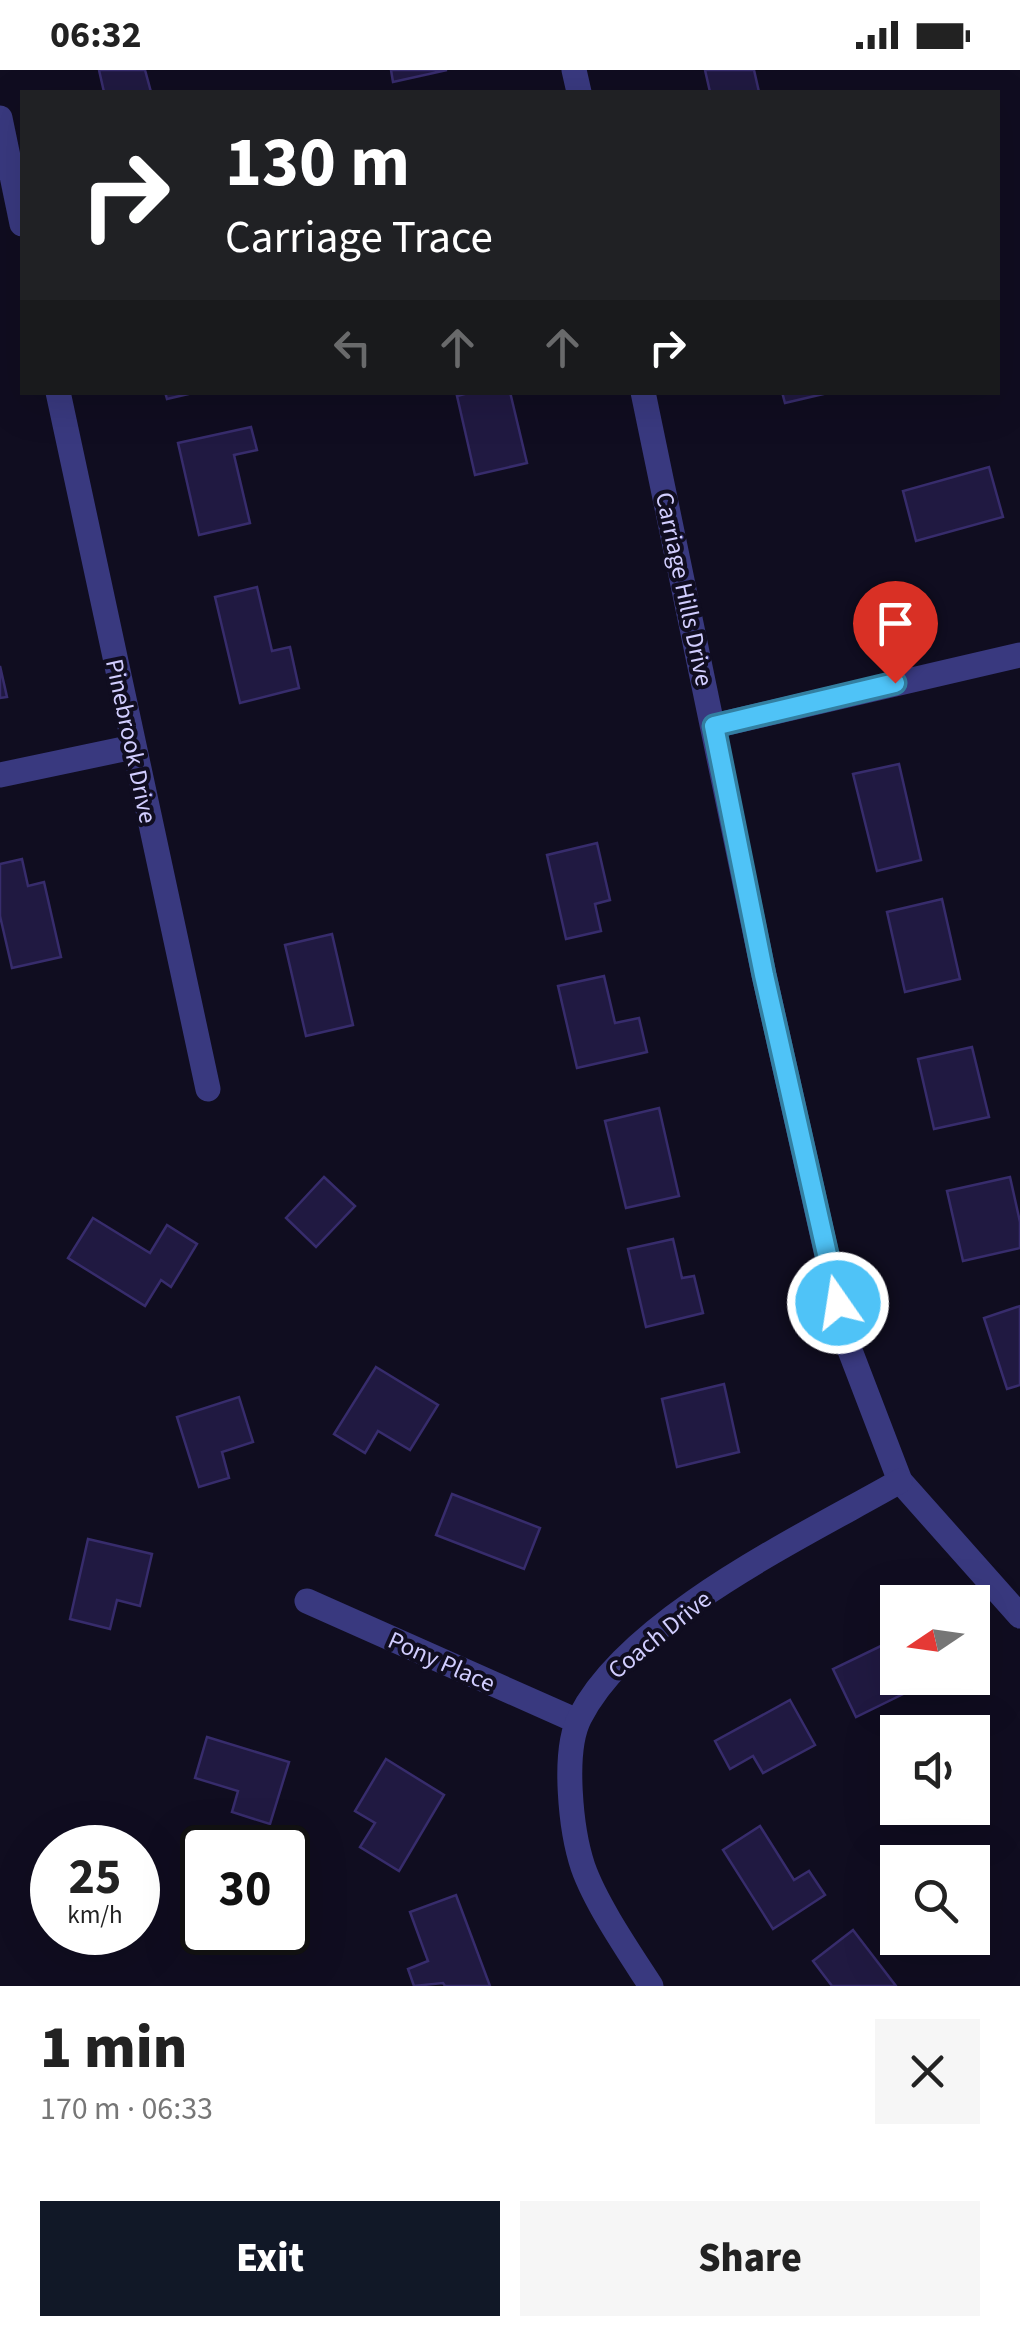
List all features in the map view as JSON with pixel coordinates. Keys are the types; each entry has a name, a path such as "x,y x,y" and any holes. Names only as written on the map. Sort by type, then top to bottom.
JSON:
{"street":[{"path":"0,118 20,214"},
{"name":"Pinebrook Drive","path":"59,395 208,1089"},
{"name":"Carriage Hills Drive","path":"644,395 764,975 846,1340 900,1480 1020,1616"},
{"path":"714,726 1020,655"},
{"path":"0,776 133,747"},
{"name":"Coach Drive","path":"650,1986 583,1868 568,1794 577,1721 604,1676 689,1604 900,1480"},
{"name":"Pony Place","path":"307,1602 577,1721"}],"building":[{"path":"99,70 145,70 150,90 104,90"},
{"path":"391,70 447,70 393,82"},
{"path":"705,70 754,70 759,90 710,90"},
{"path":"511,395 527,463 475,475 457,396"},
{"path":"783,395 819,395 785,403"},
{"path":"251,427 257,450 234,455 250,523 199,535 178,443"},
{"path":"989,467 1003,517 916,541 903,491"},
{"path":"257,587 272,651 290,647 299,688 240,703 215,597"},
{"path":"0,666 7,697 0,698"},
{"path":"899,764 921,860 877,871 853,774"},
{"path":"597,843 610,900 595,904 601,931 566,939 547,855"},
{"path":"22,859 28,886 44,882 61,957 12,968 0,916 0,864"},
{"path":"942,899 960,979 905,992 887,912"},
{"path":"332,934 353,1025 306,1036 285,945"},
{"path":"604,976 615,1023 639,1018 647,1052 577,1068 558,986"},
{"path":"972,1047 989,1117 934,1129 918,1059"},
{"path":"659,1108 679,1196 626,1208 605,1121"},
{"path":"324,1177 355,1206 316,1247 286,1218"},
{"path":"1010,1177 1020,1222 1020,1248 963,1261 947,1191"},
{"path":"93,1218 150,1253 167,1225 197,1244 171,1287 161,1280 145,1306 68,1258"},
{"path":"673,1239 682,1278 694,1276 703,1313 646,1327 628,1249"},
{"path":"1020,1306 1020,1385 1007,1389 984,1318"},
{"path":"376,1367 438,1405 410,1450 378,1431 365,1453 334,1434"},
{"path":"724,1384 739,1452 677,1467 662,1399"},
{"path":"239,1397 253,1442 222,1452 229,1478 199,1487 177,1417"},
{"path":"452,1494 540,1528 524,1569 436,1535"},
{"path":"88,1539 152,1554 140,1606 117,1600 110,1629 70,1619"},
{"path":"880,1646 880,1695 901,1695 856,1717 833,1669"},
{"path":"790,1700 815,1745 763,1773 753,1756 730,1769 715,1741"},
{"path":"207,1737 289,1762 270,1824 232,1812 238,1791 195,1778"},
{"path":"386,1759 444,1795 399,1871 360,1847 375,1823 355,1811"},
{"path":"760,1826 794,1880 809,1871 825,1895 773,1929 723,1850"},
{"path":"456,1895 490,1986 414,1986 408,1969 428,1961 410,1912"},
{"path":"853,1930 896,1986 832,1986 813,1961"}],"route":[{"path":"838,1303 764,975 714,726 895,683"}]}
